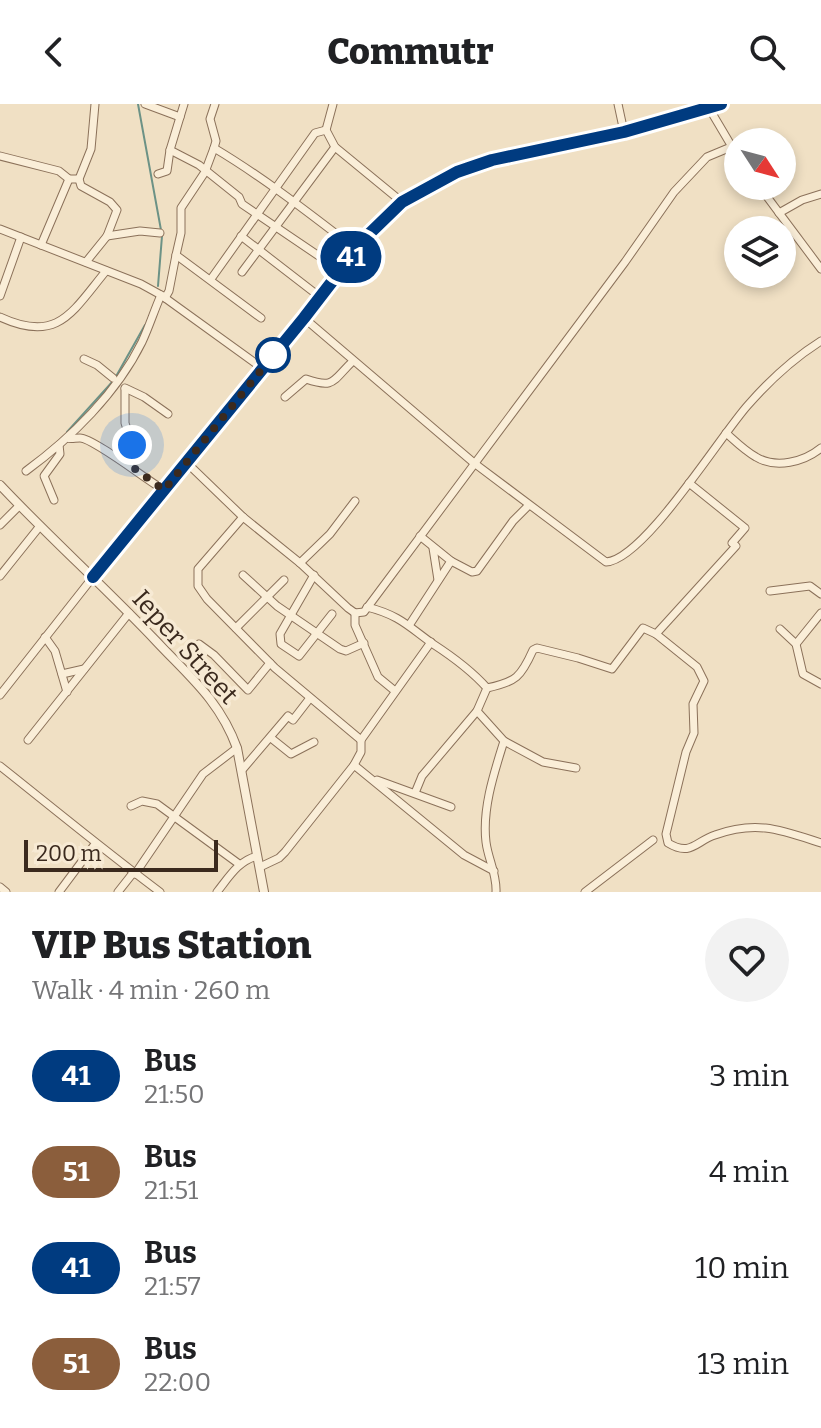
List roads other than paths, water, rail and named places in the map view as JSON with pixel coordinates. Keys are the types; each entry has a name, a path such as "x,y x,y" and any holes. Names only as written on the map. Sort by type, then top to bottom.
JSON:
{"street":[{"path":"86,262 107,236 117,210 110,202 81,186 79,179 91,149 95,104"},
{"path":"145,104 180,117"},
{"path":"158,174 167,171 184,104"},
{"path":"26,471 67,438 115,380 141,343 163,297 169,291 181,233 181,208 205,172 216,141 210,119 215,104"},
{"path":"333,104 326,130 335,147 402,202"},
{"path":"618,104 624,132"},
{"path":"0,695 357,250 402,202 457,172 492,160 624,132 693,108 721,104"},
{"path":"709,108 724,135"},
{"path":"211,279 315,133 326,130"},
{"path":"242,272 335,147"},
{"path":"214,148 235,158 240,166 274,187 357,250"},
{"path":"170,150 181,154 257,213 341,271"},
{"path":"355,613 364,612 674,192 707,157 724,150"},
{"path":"0,156 59,171 69,179 79,179"},
{"path":"41,245 69,179"},
{"path":"779,213 821,194"},
{"path":"769,200 821,269"},
{"path":"0,229 133,280 163,297 262,368"},
{"path":"107,236 140,231 160,233"},
{"path":"241,236 320,297"},
{"path":"0,296 21,237"},
{"path":"176,255 261,318"},
{"path":"0,317 40,329 53,326 72,311 106,271"},
{"path":"304,318 474,463 606,562 612,561 663,517 726,433 772,380 821,341"},
{"path":"84,359 97,365 125,389 144,397 168,414"},
{"path":"285,397 306,379 320,385 329,383 353,361"},
{"path":"125,389 125,423 132,445 127,463"},
{"path":"726,433 758,459 767,461 808,459 821,448"},
{"path":"67,438 80,438 127,463 164,490"},
{"path":"54,500 44,476 60,454 59,446"},
{"path":"186,462 243,517 355,613 355,625 378,677 395,691"},
{"path":"656,634 736,546 732,543 745,528 689,483"},
{"name":"Ieper Street","path":"0,485 214,702 237,748 264,892"},
{"path":"300,563 330,534 355,501"},
{"path":"0,525 19,506"},
{"path":"420,536 451,561 472,572 477,571 513,521 528,506"},
{"path":"243,517 198,569 198,586 270,663 361,740"},
{"path":"0,576 40,526"},
{"path":"433,548 438,580"},
{"path":"410,624 451,561"},
{"path":"243,575 291,616 346,651 364,643"},
{"path":"314,575 279,637 285,649 299,656 332,614"},
{"path":"236,628 284,580"},
{"path":"770,591 810,586 821,594"},
{"path":"367,607 410,624 455,658 487,688"},
{"path":"28,740 129,613"},
{"path":"796,644 821,613"},
{"path":"487,688 504,685 519,677 535,648 612,669 643,628 656,634 697,667 704,681 693,704 694,733 686,752 666,834 668,843 682,849 697,846 713,835 760,826 821,843"},
{"path":"780,629 796,644 803,674 821,684"},
{"path":"45,637 55,651 67,692"},
{"path":"260,867 285,852 354,765 361,752 361,740 431,642"},
{"path":"199,644 248,690 270,663"},
{"path":"62,674 84,669"},
{"path":"0,678 8,684"},
{"path":"415,793 422,776 477,711 487,688"},
{"path":"242,770 288,716 293,720 310,698"},
{"path":"477,711 504,741 543,762 576,768"},
{"path":"271,738 291,754 314,742"},
{"path":"496,892 485,833 491,783 504,741"},
{"path":"118,892 203,774 237,748"},
{"path":"354,765 464,855 494,871"},
{"path":"0,766 61,812 95,844 160,892"},
{"path":"371,778 451,807"},
{"path":"131,806 142,801 157,804 239,864"},
{"path":"585,892 653,840"},
{"path":"59,892 95,844"},
{"path":"217,892 239,864 257,856"},
{"path":"0,887 6,892"}],"waterway":[{"path":"138,104 161,230"},
{"path":"158,286 162,236"},
{"path":"67,432 114,380 145,325"}]}
